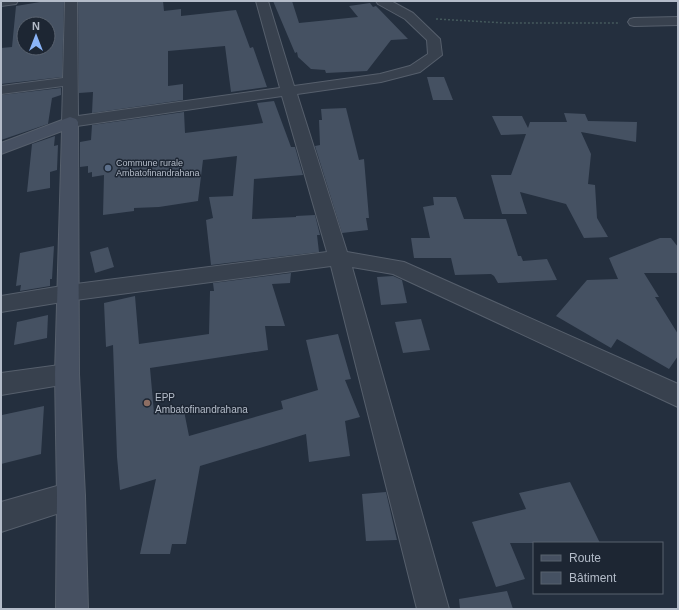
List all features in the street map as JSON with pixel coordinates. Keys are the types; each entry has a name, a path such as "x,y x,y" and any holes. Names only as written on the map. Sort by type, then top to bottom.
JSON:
{"street":[{"path":"1,2 12,1"},
{"path":"71,1 67,374 71,496 72,609"},
{"path":"262,1 339,258 432,609"},
{"path":"1,149 70,122 381,78 415,69 434,55 433,39 409,16 382,1"},
{"path":"634,22 678,21"},
{"path":"1,90 70,80"},
{"path":"1,304 68,293 339,258 397,267 678,396"},
{"path":"1,384 67,374"},
{"path":"1,517 71,496"}],"path":[{"path":"409,16 483,23 526,24 634,22"}],"building":[{"path":"46,1 64,1 62,77 1,84 1,48 12,47 16,6"},
{"path":"78,1 163,1 164,11 181,9 181,16 236,10 250,48 253,47 267,87 231,92 225,46 168,51 168,86 183,84 183,100 92,113 93,92 79,93"},
{"path":"273,1 292,1 299,23 358,17 349,6 370,3 373,7 376,6 408,39 391,40 367,71 326,73 325,70 311,69 298,57 297,52 295,53"},
{"path":"427,77 444,77 453,100 433,100"},
{"path":"61,88 61,95 52,98 48,124 1,140 1,95"},
{"path":"274,101 291,147 295,147 303,175 254,179 252,219 315,215 320,235 317,235 319,252 211,265 206,220 213,218 209,197 233,196 237,156 203,160 198,201 159,207 134,208 134,211 103,215 104,175 92,177 92,172 88,173 88,166 80,167 80,142 91,140 92,125 184,112 185,133 263,123 257,103"},
{"path":"346,108 359,160 364,159 369,218 366,218 368,230 342,233 315,146 320,145 319,120 322,120 321,109"},
{"path":"564,113 585,114 588,121 637,122 636,142 581,132 591,154 588,184 595,185 597,218 608,237 584,238 566,204 520,192 527,214 502,214 491,175 511,175 526,134 501,135 492,116 522,116 528,128 530,122 567,122"},
{"path":"55,136 54,146 58,145 57,170 50,172 50,188 27,192 32,144"},
{"path":"433,197 456,197 464,219 506,219 518,256 521,256 523,261 547,259 557,280 498,283 491,274 455,275 451,258 414,258 411,238 430,238 423,207 434,205"},
{"path":"660,238 671,238 678,247 678,273 644,273 659,297 655,297 678,334 678,356 669,369 617,339 611,348 556,316 587,280 618,279 609,258"},
{"path":"54,246 52,279 50,279 50,286 20,291 21,285 16,286 20,253"},
{"path":"108,247 114,267 95,273 90,252"},
{"path":"291,273 290,283 272,284 285,326 265,326 268,350 150,368 154,413 183,406 189,436 283,409 281,401 318,390 306,340 338,334 351,379 345,380 360,417 345,421 350,456 309,462 306,434 200,466 186,544 172,544 170,554 140,554 156,479 120,490 117,457 113,345 106,347 104,303 135,296 139,344 209,334 210,291 214,291 213,283"},
{"path":"393,276 402,280 407,303 381,305 377,277"},
{"path":"48,315 47,338 14,345 17,322"},
{"path":"421,319 430,350 403,353 395,322"},
{"path":"44,406 41,454 1,464 2,415"},
{"path":"570,482 600,542 510,543 525,579 496,587 472,522 526,509 519,493"},
{"path":"386,492 397,540 366,541 362,494"},
{"path":"507,591 513,609 460,609 459,599"}],"place":[{"name":"Commune rurale Ambatofinandrahana","path":"108,168"},
{"name":"EPP Ambatofinandrahana","path":"147,403"}]}
